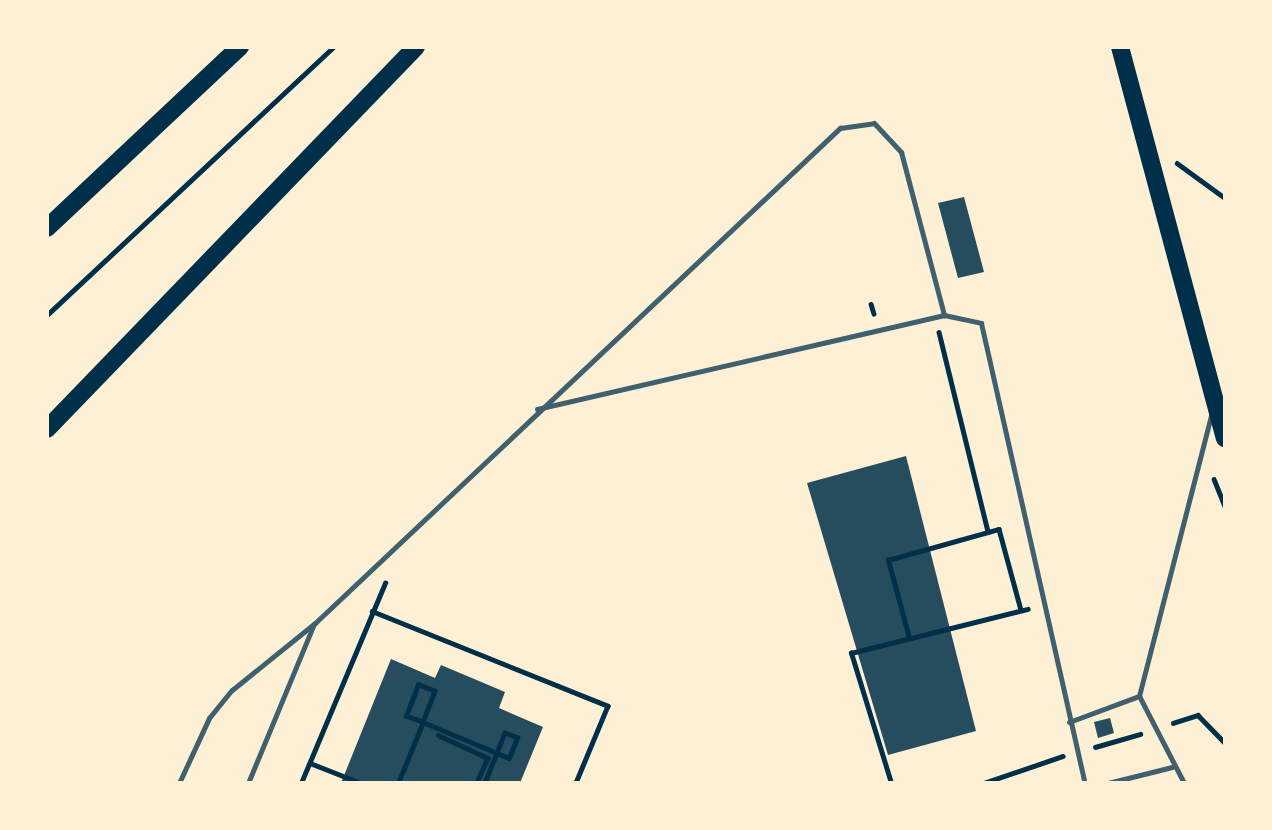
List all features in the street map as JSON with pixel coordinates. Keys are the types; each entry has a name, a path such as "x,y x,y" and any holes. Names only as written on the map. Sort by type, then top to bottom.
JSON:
{"main road":[{"path":"47,228 240,47"},
{"path":"47,429 416,47"},
{"path":"1120,47 1225,438"}],"lane":[{"path":"180,783 222,701 315,623 535,410 840,128 853,123 881,127 901,152 944,315"},
{"path":"535,410 944,315 984,327 1069,722 1085,783"},
{"path":"1184,783 1149,730 1139,696 1215,401"},
{"path":"248,783 315,623"},
{"path":"1069,722 1139,696"},
{"path":"1108,783 1172,767"}],"path":[{"path":"47,315 333,47"},
{"path":"1146,140 1225,198"},
{"path":"871,304 878,331"},
{"path":"926,331 938,329 988,532"},
{"path":"909,638 888,560 999,529 1021,610"},
{"path":"301,783 387,578"},
{"path":"891,783 851,653 1045,604"},
{"path":"372,611 608,706 576,783"},
{"path":"398,783 423,722 435,691 418,684 406,716 423,722 496,750 509,758 517,738 505,733 496,750 485,783"},
{"path":"1149,730 1198,715 1225,743"},
{"path":"438,735 488,758 477,783"},
{"path":"984,783 1077,752"},
{"path":"310,762 361,783"}],"building":[{"path":"964,197 984,272 958,278 938,203"},
{"path":"906,456 976,731 888,755 807,483"},
{"path":"391,659 435,678 441,665 505,692 499,708 543,727 520,783 341,783"},
{"path":"1110,718 1114,733 1098,738 1094,722"}]}
